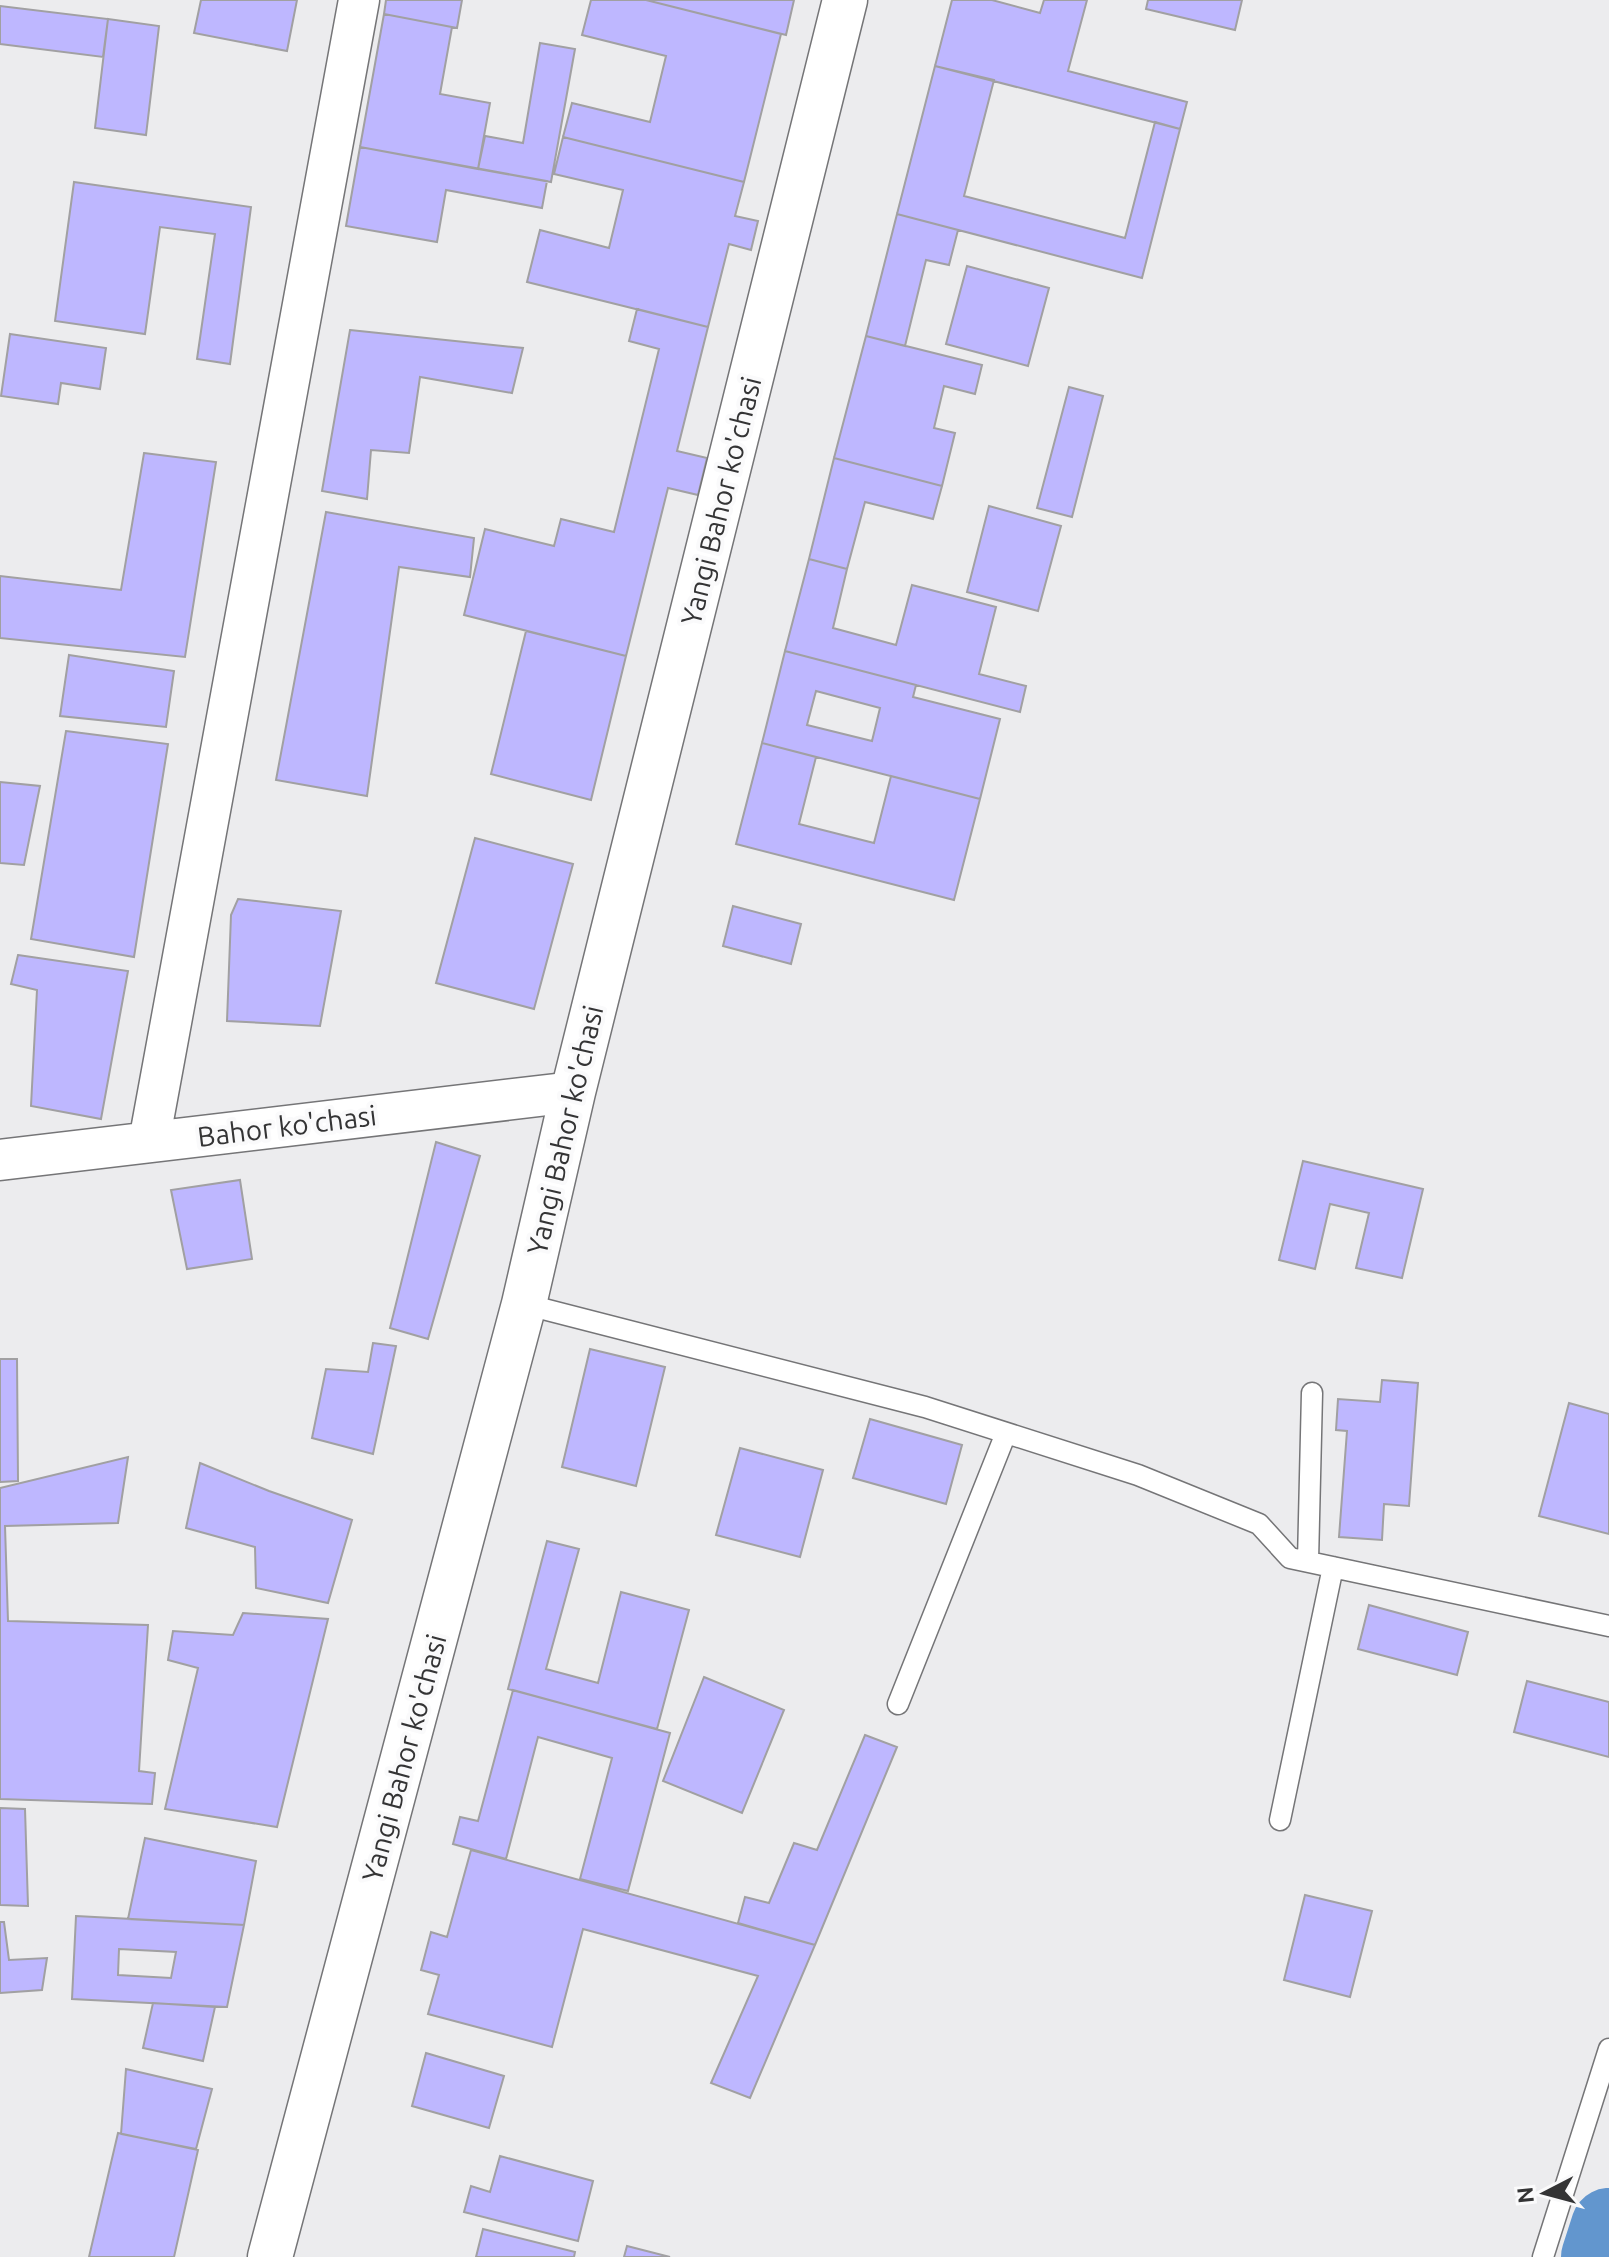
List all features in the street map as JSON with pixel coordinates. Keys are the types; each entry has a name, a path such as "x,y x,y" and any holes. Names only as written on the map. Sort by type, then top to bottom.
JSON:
{"street":[{"path":"149,1142 359,0"},
{"name":"Yangi Bahor ko'chasi","path":"270,2257 524,1304 573,1092 845,0"},
{"name":"Bahor ko'chasi","path":"0,1160 573,1092"}],"lane":[{"path":"524,1304 925,1407 1138,1475 1259,1524 1290,1558 1609,1626"},
{"path":"1308,1561 1312,1393"},
{"path":"898,1704 1006,1433"},
{"path":"1280,1820 1333,1567"},
{"path":"1543,2257 1609,2049"}],"building":[{"path":"201,0 297,0 287,51 194,33"},
{"path":"386,0 462,0 457,28 384,14"},
{"path":"591,0 646,0 781,34 744,182 563,137 572,103 650,122 666,56 582,35"},
{"path":"646,0 794,0 786,35"},
{"path":"952,0 992,0 1040,13 1044,0 1087,0 1068,71 1187,102 1180,129 935,66"},
{"path":"1148,0 1242,0 1235,30 1146,9"},
{"path":"0,6 108,19 103,57 0,44"},
{"path":"384,14 452,27 440,94 490,103 478,169 360,147"},
{"path":"108,19 159,26 146,135 95,128"},
{"path":"540,43 575,49 551,182 478,169 485,136 523,143"},
{"path":"935,66 994,80 964,196 1125,238 1155,122 1180,129 1142,278 897,214"},
{"path":"563,137 744,182 735,216 758,221 751,250 729,244 708,327 527,282 540,230 609,248 623,190 554,174"},
{"path":"360,147 547,181 542,208 446,190 437,242 346,226"},
{"path":"74,182 251,207 230,364 197,359 215,234 160,227 145,334 55,321"},
{"path":"897,214 958,230 949,265 926,260 905,346 866,336"},
{"path":"967,266 1049,288 1028,366 946,344"},
{"path":"637,309 708,327 677,451 707,458 698,495 668,488 626,656 464,615 485,529 554,546 561,519 614,532 659,349 629,341"},
{"path":"350,330 523,348 512,393 420,377 409,453 371,450 367,499 322,491"},
{"path":"10,334 106,348 100,389 61,383 58,404 1,396"},
{"path":"866,336 982,365 975,394 944,386 934,428 955,433 942,486 834,458"},
{"path":"1069,387 1103,396 1072,517 1037,508"},
{"path":"144,453 216,462 185,657 0,638 0,576 121,590"},
{"path":"834,458 942,486 933,519 865,502 847,569 809,559"},
{"path":"989,506 1061,526 1038,611 967,592"},
{"path":"326,512 474,538 470,577 399,567 367,796 276,780"},
{"path":"809,559 847,569 833,628 896,645 912,585 996,607 979,674 1026,686 1020,712 785,651"},
{"path":"526,631 626,656 591,800 491,774"},
{"path":"785,651 916,685 913,697 1000,719 980,799 762,743","holes":["816,691 880,708 872,741 807,725"]},
{"path":"69,655 174,671 166,727 60,716"},
{"path":"66,731 168,744 134,957 31,939"},
{"path":"762,743 816,757 799,824 874,843 891,776 980,799 954,900 736,844"},
{"path":"0,782 40,786 24,865 0,863"},
{"path":"475,838 573,864 534,1009 436,983"},
{"path":"238,899 341,911 320,1026 227,1021 231,915"},
{"path":"733,906 801,924 791,964 723,946"},
{"path":"18,955 128,971 101,1119 31,1106 37,990 11,984"},
{"path":"436,1142 480,1156 428,1339 390,1328"},
{"path":"1303,1161 1423,1189 1402,1278 1356,1268 1369,1213 1330,1204 1315,1269 1279,1260"},
{"path":"240,1180 252,1259 187,1269 171,1190"},
{"path":"373,1343 396,1346 373,1454 312,1438 326,1369 368,1372"},
{"path":"590,1349 665,1367 636,1486 562,1467"},
{"path":"0,1359 17,1359 18,1481 0,1482"},
{"path":"1382,1380 1418,1383 1409,1506 1384,1504 1382,1540 1339,1537 1347,1431 1336,1430 1338,1399 1380,1402"},
{"path":"1569,1403 1609,1414 1609,1534 1539,1516"},
{"path":"870,1419 962,1445 946,1504 853,1478"},
{"path":"740,1448 823,1470 800,1557 716,1535"},
{"path":"128,1457 118,1523 5,1526 8,1621 148,1625 139,1771 155,1773 152,1804 0,1799 0,1488"},
{"path":"200,1463 352,1520 328,1603 256,1588 255,1547 186,1528"},
{"path":"547,1541 579,1549 546,1669 598,1683 621,1592 689,1610 657,1729 508,1689"},
{"path":"1369,1605 1468,1632 1457,1675 1358,1649"},
{"path":"243,1613 328,1619 277,1827 165,1809 198,1668 168,1660 173,1631 233,1635"},
{"path":"704,1677 784,1710 742,1813 663,1781"},
{"path":"1527,1681 1609,1702 1609,1757 1514,1732"},
{"path":"513,1690 670,1733 628,1891 580,1879 612,1758 538,1737 506,1859 453,1844 460,1817 478,1821"},
{"path":"865,1735 897,1747 815,1945 738,1923 745,1897 769,1903 794,1843 817,1850"},
{"path":"0,1808 25,1809 28,1906 0,1905"},
{"path":"145,1838 256,1861 244,1925 128,1919"},
{"path":"471,1850 815,1945 750,2098 711,2083 758,1976 583,1929 552,2047 428,2014 439,1975 421,1970 431,1932 447,1937"},
{"path":"1305,1895 1372,1911 1350,1997 1284,1980"},
{"path":"76,1916 244,1925 227,2007 72,1999","holes":["119,1949 176,1952 171,1978 118,1975"]},
{"path":"0,1922 4,1922 9,1960 47,1958 42,1990 0,1993"},
{"path":"153,2003 215,2007 203,2061 143,2048"},
{"path":"426,2053 504,2076 489,2128 412,2106"},
{"path":"126,2069 212,2089 196,2149 121,2134"},
{"path":"118,2133 198,2150 174,2257 89,2257"},
{"path":"500,2156 593,2181 578,2241 464,2212 471,2186 490,2192"},
{"path":"483,2229 575,2252 574,2257 476,2257"},
{"path":"627,2246 670,2257 624,2257"}],"waterway":[{"path":"1599,2257 1609,2226"}]}
